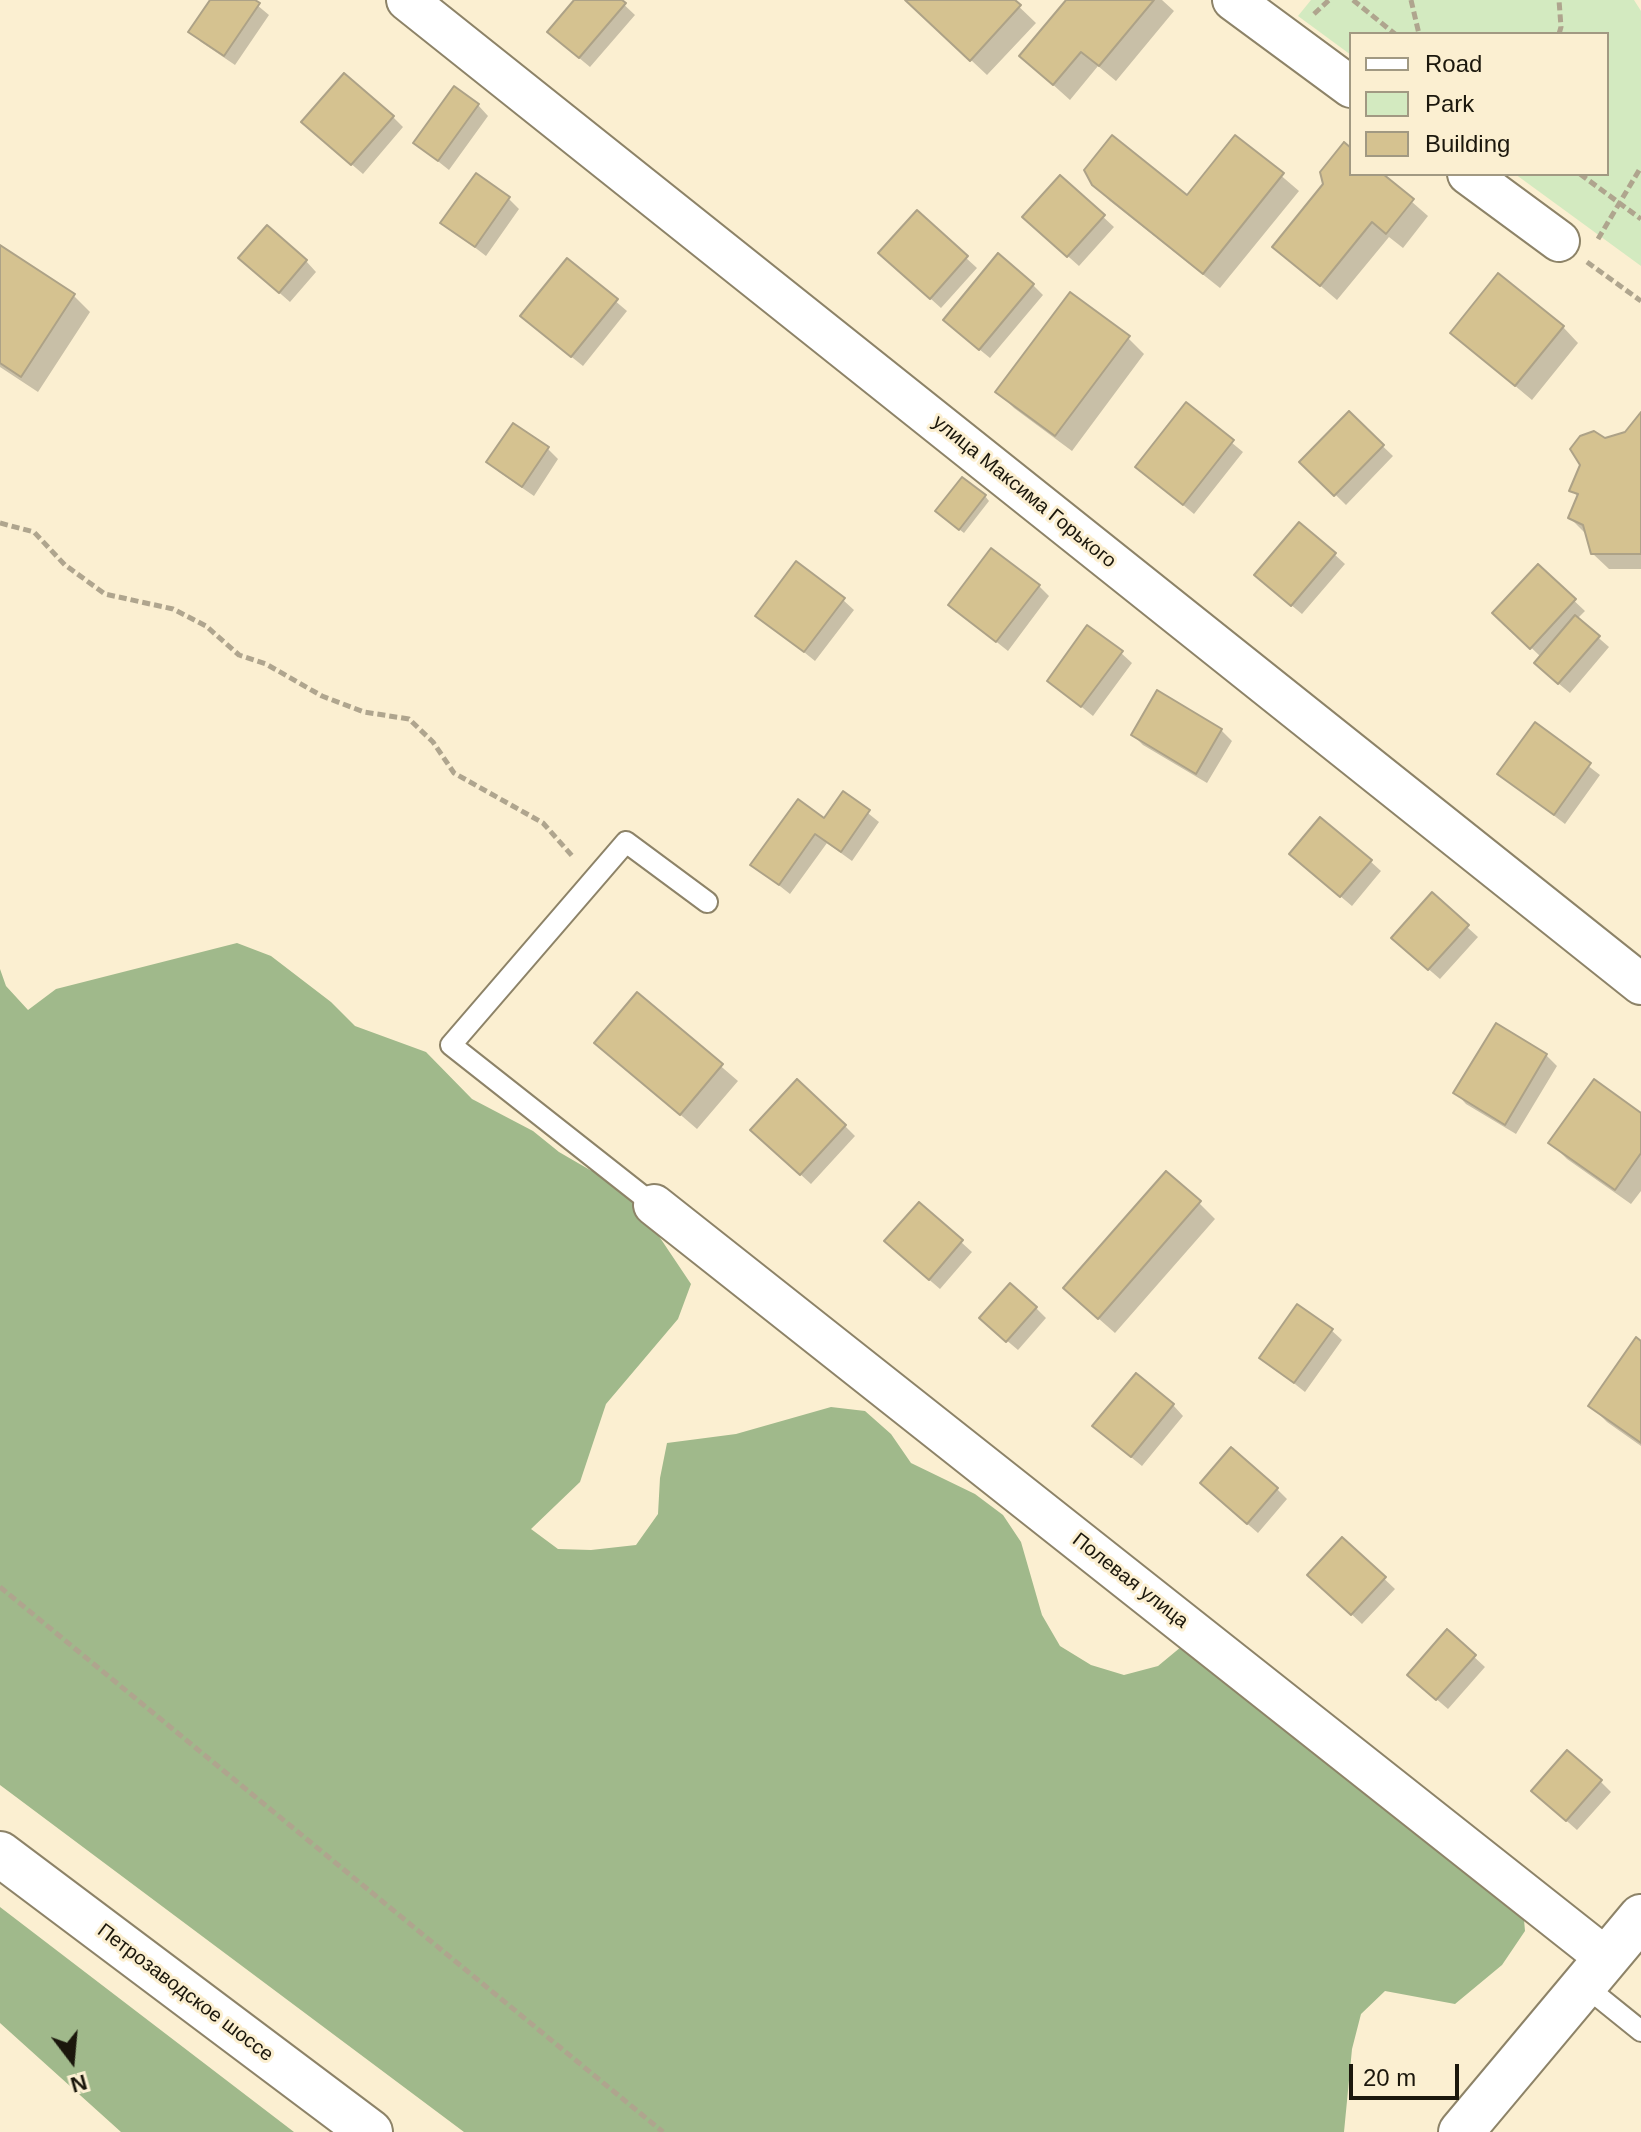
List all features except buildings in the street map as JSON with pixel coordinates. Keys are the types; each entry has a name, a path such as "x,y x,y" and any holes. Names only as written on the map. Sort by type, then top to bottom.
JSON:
{"main road":[{"name":"Петрозаводское шоссе","path":"0,1854 370,2132"},
{"path":"1461,2132 1641,1917"}],"street":[{"name":"улица Максима Горького","path":"407,0 1641,984"},
{"path":"1259,7 1349,85"},
{"path":"1471,176 1572,251"},
{"name":"Полевая улица","path":"654,1205 1595,1972"}],"lane":[{"path":"654,1205 451,1045 626,842 707,902"},
{"path":"1595,1972 1641,2031"}],"path":[{"path":"1353,0 1393,32"},
{"path":"1411,0 1419,32"},
{"path":"1559,0 1560,32"},
{"path":"1641,167 1620,203 1572,251 1641,301"},
{"path":"1583,176 1641,219"},
{"path":"0,523 34,532 65,565 105,594 173,609 206,626 239,655 266,664 322,696 364,712 409,719 433,742 454,773 543,823 594,880"},
{"path":"0,1587 663,2132"}],"green space":[{"path":"1311,0 1634,0 1641,11 1641,266 1518,176 1609,176 1609,32 1349,32 1349,54 1298,16"},
{"path":"237,943 271,956 331,1002 355,1026 426,1052 472,1099 533,1131 559,1152 590,1170 622,1181 691,1284 678,1319 606,1404 580,1482 531,1529 558,1549 591,1550 636,1545 658,1514 660,1478 667,1443 736,1434 831,1407 865,1411 891,1434 911,1463 975,1494 1003,1515 1021,1542 1042,1615 1060,1646 1091,1665 1124,1675 1158,1666 1187,1642 1522,1897 1525,1931 1502,1965 1455,2004 1385,1991 1361,2014 1352,2049 1344,2132 464,2132 0,1785 0,969 6,986 28,1010 56,989"},
{"path":"0,1907 294,2132 121,2132 0,2023"}]}
